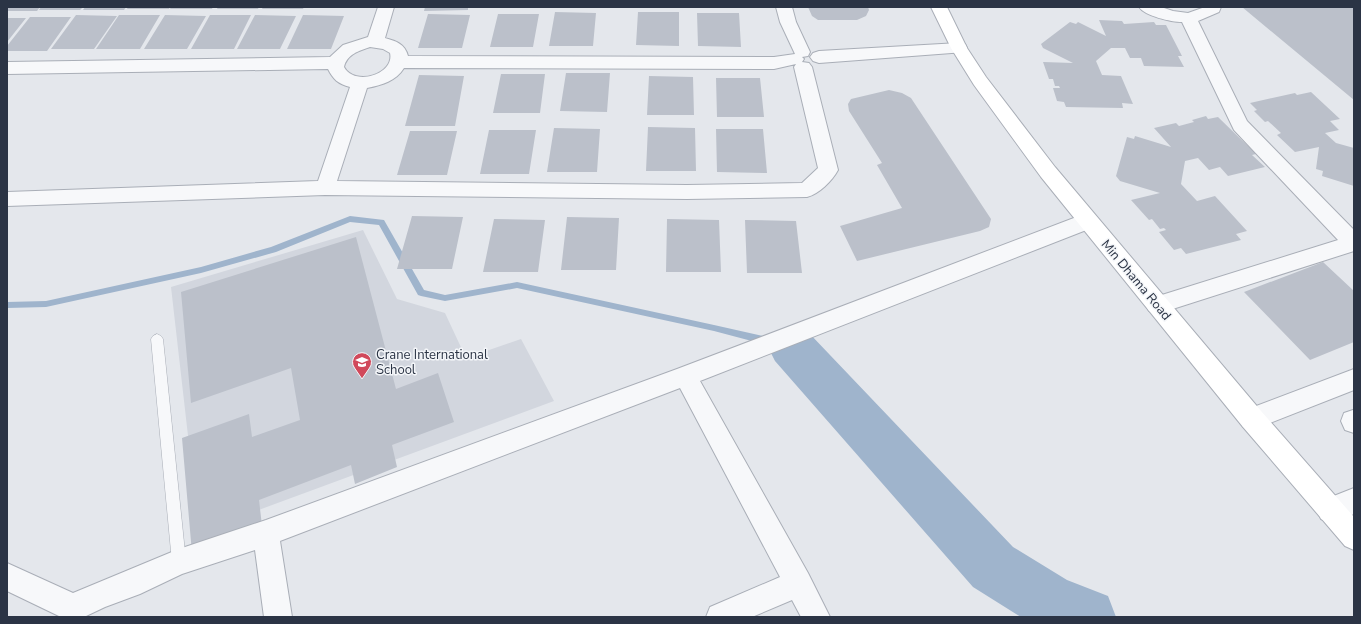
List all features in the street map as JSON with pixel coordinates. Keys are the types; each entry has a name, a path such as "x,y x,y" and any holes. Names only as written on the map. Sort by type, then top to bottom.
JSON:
{"main road":[{"name":"Min Dhama Road","path":"939,7 959,48 989,93 1048,172 1252,419 1354,537"}],"street":[{"path":"375,42 386,7"},
{"path":"7,199 325,188 687,192 807,190 828,170 805,59 788,22 784,7"},
{"path":"1147,7 1162,14 1188,18 1203,16 1212,9 1212,7"},
{"path":"1158,305 1354,243 1240,124 1188,18"},
{"path":"375,42 389,45 396,49 399,55 399,62 395,69 389,74 370,82 360,83 342,79 337,74 335,68 340,55 348,49 358,45 375,42"},
{"path":"399,62 774,63 805,59 959,48"},
{"path":"7,68 87,68 336,63"},
{"path":"325,188 360,83"},
{"path":"7,577 73,613 99,595 130,584 179,562 266,534 685,376 1087,221"},
{"path":"685,376 816,617"},
{"path":"1252,419 1354,379"},
{"path":"1330,510 1354,501"},
{"path":"266,534 278,617"},
{"path":"720,617 798,583"}],"lane":[{"path":"157,339 179,562"}],"shaded area":[{"name":"Crane International School","path":"363,230 397,299 445,313 466,358 521,339 554,401 199,532 171,287"}],"building":[{"path":"7,7 40,7 37,11 7,11"},
{"path":"41,7 83,7 80,10 39,10"},
{"path":"85,7 126,7 124,10 83,10"},
{"path":"128,7 170,7 169,9 127,9"},
{"path":"171,7 213,7 212,9 170,9"},
{"path":"218,7 259,7 258,9 217,9"},
{"path":"263,7 304,7 303,9 262,9"},
{"path":"425,7 468,7 468,10 424,11"},
{"path":"808,7 868,7 869,10 866,16 857,20 818,20 812,16"},
{"path":"1242,7 1354,7 1354,100"},
{"path":"555,12 596,13 593,46 549,46"},
{"path":"638,12 679,12 679,46 636,45"},
{"path":"697,13 739,13 741,47 698,46"},
{"path":"428,14 470,15 462,48 418,48"},
{"path":"498,14 539,14 533,47 490,47"},
{"path":"76,15 117,16 94,49 51,49"},
{"path":"119,15 160,15 140,49 96,49"},
{"path":"165,15 206,16 187,49 144,49"},
{"path":"210,15 251,15 234,49 191,49"},
{"path":"255,15 296,16 280,49 237,49"},
{"path":"303,15 344,16 331,49 287,49"},
{"path":"30,17 71,17 47,51 7,51 7,46"},
{"path":"7,18 26,18 7,42"},
{"path":"1099,20 1122,21 1124,24 1154,22 1156,25 1166,25 1182,56 1178,56 1184,67 1144,66 1141,58 1130,58 1125,48 1111,48 1096,61 1102,75 1121,76 1133,104 1122,103 1123,108 1066,107 1064,102 1057,101 1053,88 1060,88 1059,86 1055,86 1053,79 1049,79 1043,62 1073,63 1043,48 1041,44 1070,22 1076,24 1078,22 1106,36"},
{"path":"566,73 610,73 607,112 560,111"},
{"path":"501,74 545,74 540,113 493,113"},
{"path":"419,75 464,76 455,126 405,126"},
{"path":"649,76 693,77 694,115 647,115"},
{"path":"716,78 760,78 764,117 717,117"},
{"path":"889,90 902,93 911,98 991,219 989,227 980,231 857,261 840,226 902,208 877,165 882,163 849,111 848,104 851,99"},
{"path":"1311,92 1340,119 1330,121 1339,130 1325,133 1336,143 1354,148 1354,186 1322,176 1323,171 1316,169 1319,147 1295,152 1277,135 1281,133 1268,121 1265,122 1254,111 1257,110 1250,103 1295,93 1297,95"},
{"path":"1206,116 1208,119 1218,117 1256,154 1252,155 1265,167 1228,176 1220,167 1209,170 1198,158 1185,161 1181,184 1197,201 1215,196 1247,231 1236,234 1241,240 1186,254 1181,248 1174,250 1159,232 1166,230 1164,228 1160,229 1152,219 1149,220 1131,200 1160,193 1120,181 1116,176 1127,137 1134,139 1135,136 1171,147 1154,128 1176,123 1179,126 1194,122 1192,120"},
{"path":"648,127 695,128 696,171 646,171"},
{"path":"554,128 600,129 597,172 547,172"},
{"path":"716,129 763,129 767,173 717,172"},
{"path":"489,130 536,130 529,174 480,174"},
{"path":"410,131 457,131 447,175 397,175"},
{"path":"412,216 463,217 452,269 397,269"},
{"path":"567,217 619,218 616,270 561,270"},
{"path":"494,219 545,220 538,272 483,272"},
{"path":"667,219 719,220 721,272 666,272"},
{"path":"745,220 796,221 802,273 747,273"},
{"name":"Crane International School","path":"356,237 396,389 438,373 454,422 392,445 397,467 355,484 351,465 259,500 262,526 192,553 182,438 249,414 252,437 300,420 291,368 191,403 181,292"},
{"path":"1323,262 1354,291 1354,342 1310,360 1244,292"}],"waterway":[{"path":"7,305 46,304 201,270 273,250 350,219 381,222 421,293 445,298 517,285 767,341"},
{"path":"792,347 993,567 1047,600 1087,617"}],"place":[{"name":"Crane International School","path":"362,379"}]}
